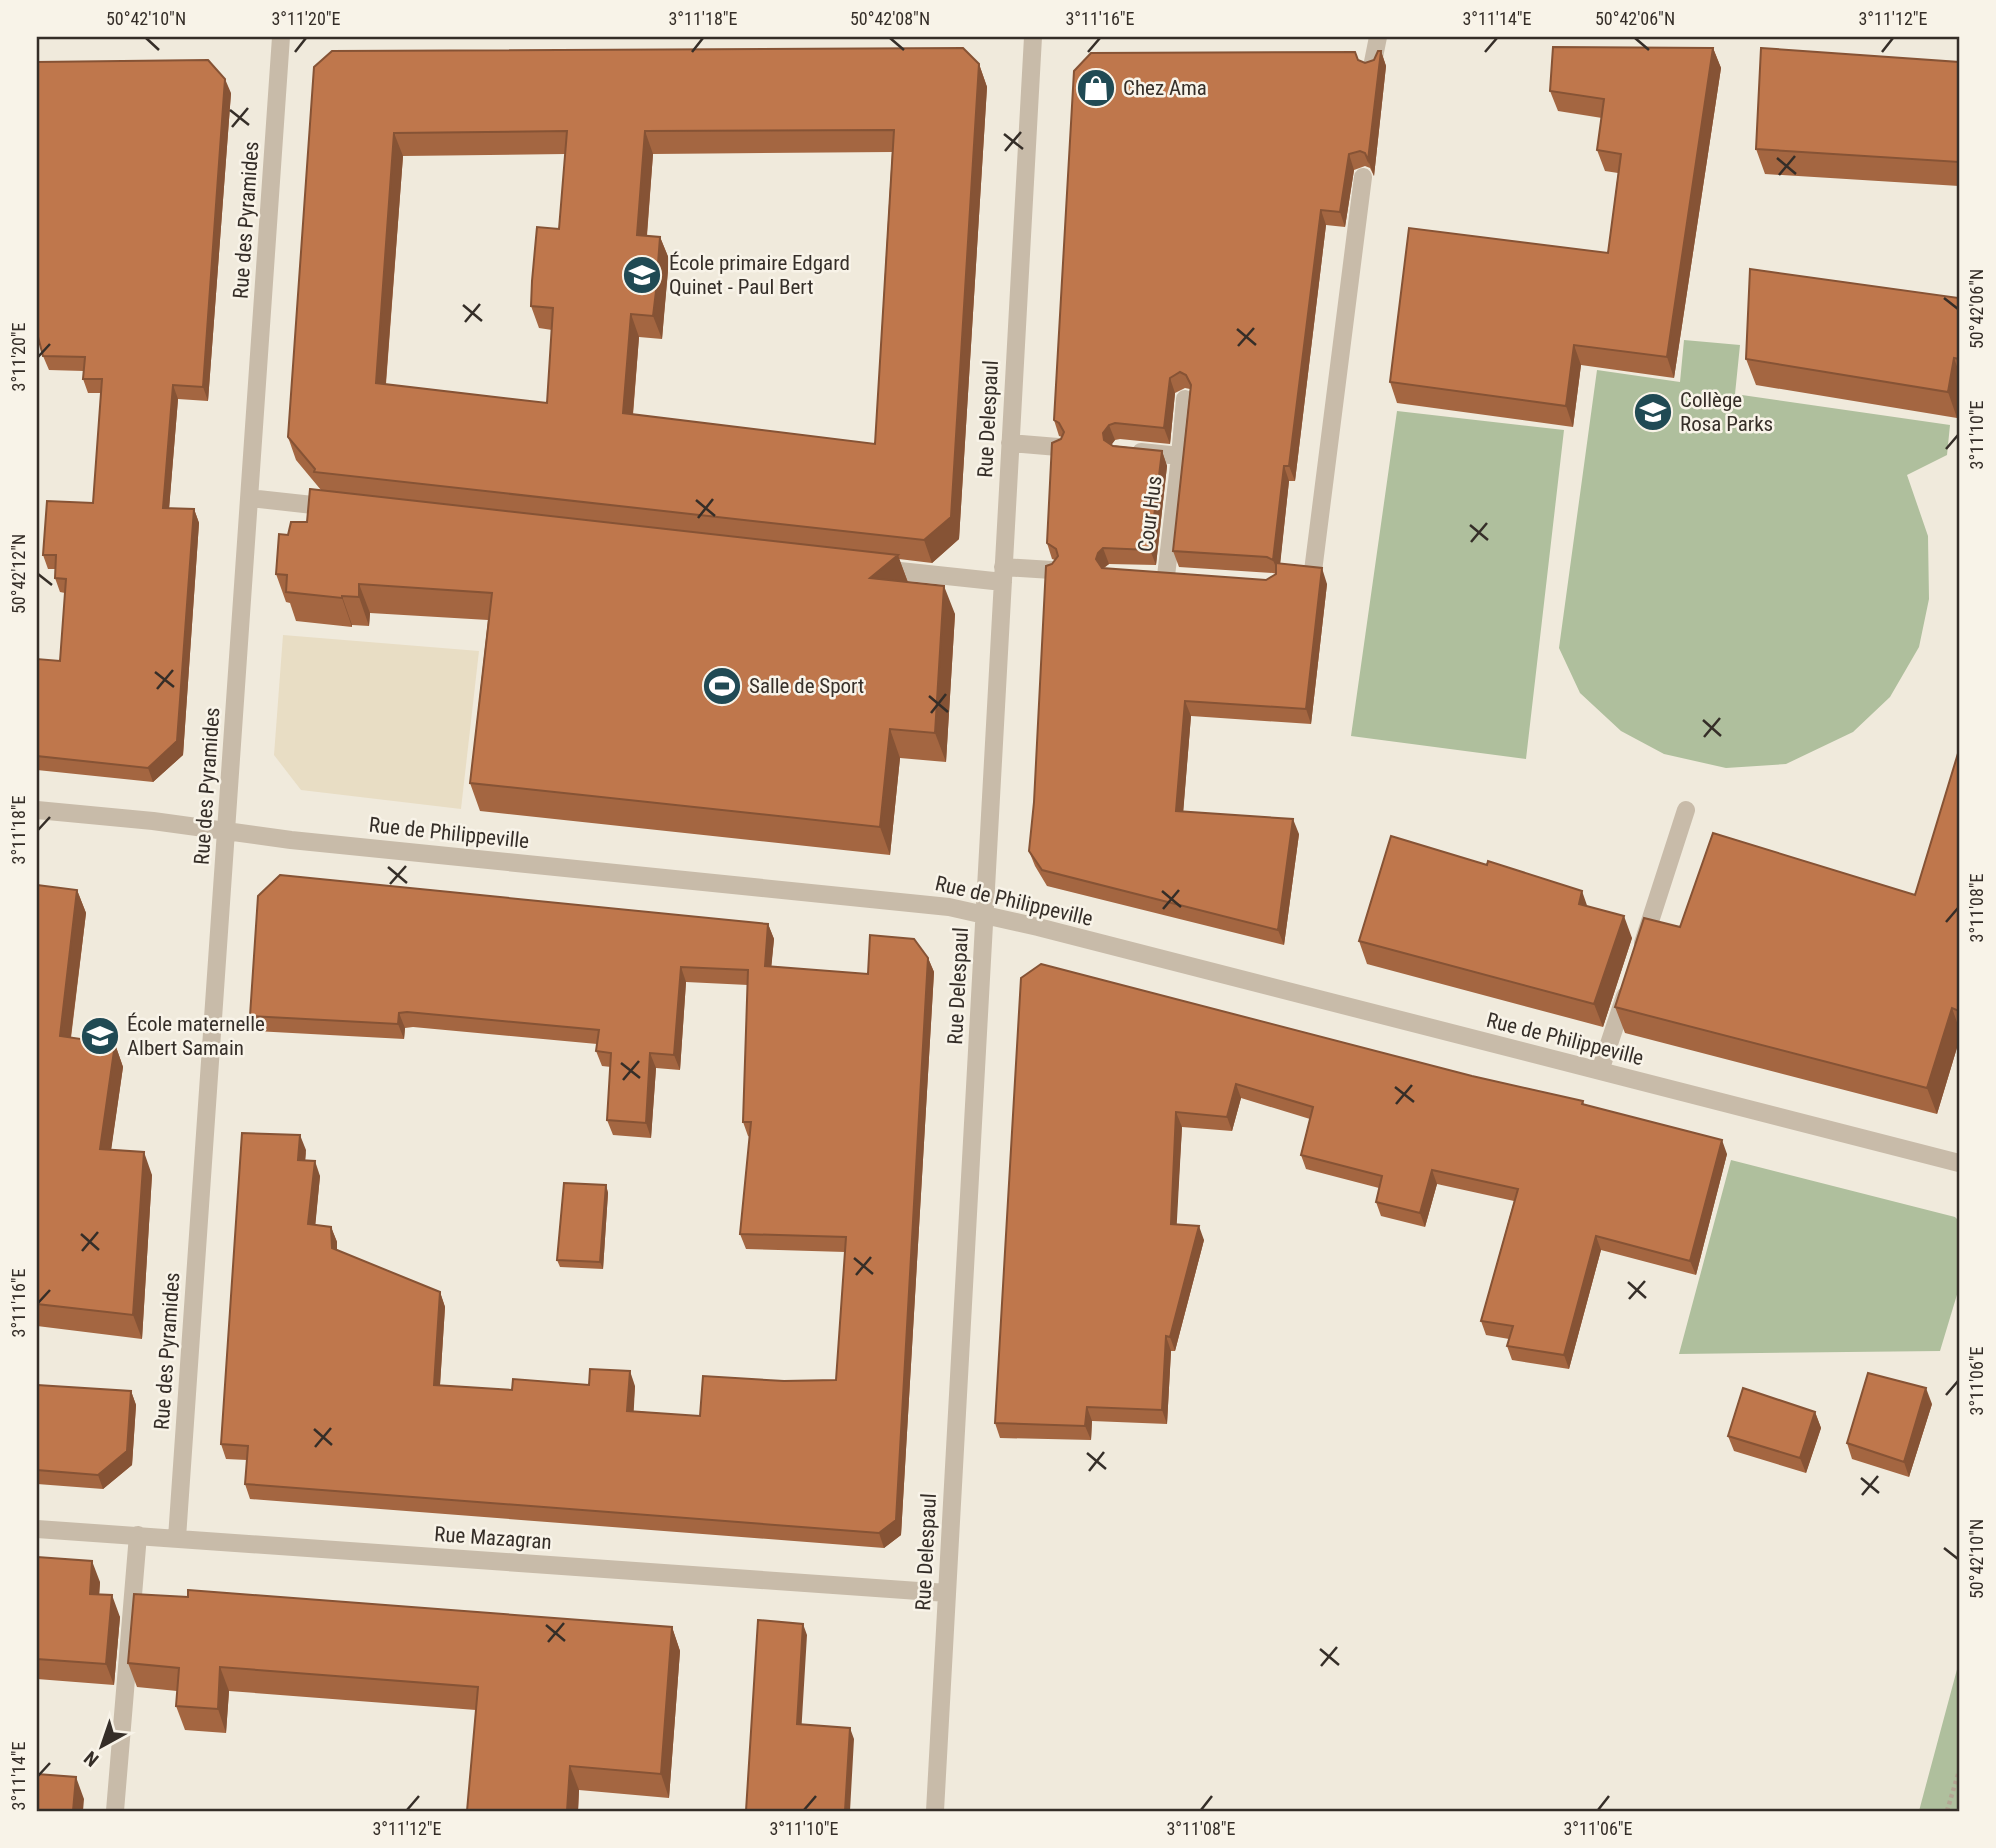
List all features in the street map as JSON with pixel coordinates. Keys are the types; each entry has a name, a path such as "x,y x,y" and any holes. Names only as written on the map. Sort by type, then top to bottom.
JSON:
{"street":[{"name":"Rue des Pyramides","path":"177,1538 281,37"},
{"name":"Rue Delespaul","path":"935,1811 1033,37"},
{"path":"1372,67 1378,37"},
{"path":"1312,571 1363,177"},
{"name":"Cour Hus","path":"1144,575 1172,577 1185,399"},
{"path":"1010,443 1058,447"},
{"name":"Cour Hus","path":"1120,450 1180,456"},
{"path":"250,498 349,509"},
{"path":"863,567 1003,575 1052,570"},
{"name":"Rue de Philippeville","path":"37,810 291,840 939,905 1959,1163"},
{"path":"1600,1071 1686,810"},
{"name":"Rue Mazagran","path":"37,1528 947,1593"},
{"path":"115,1811 138,1535"}],"path":[{"path":"1947,1811 1959,1771"}],"green space":[{"path":"1684,340 1740,345 1735,394 1950,425 1947,455 1907,475 1928,536 1929,599 1919,647 1890,697 1853,732 1786,764 1726,768 1664,754 1621,731 1580,693 1559,648 1597,370 1680,382"},
{"path":"1397,411 1564,430 1526,759 1351,736"},
{"path":"1731,1160 1955,1217 1959,1221 1959,1288 1940,1351 1679,1354"},
{"path":"1959,1662 1959,1811 1919,1811"}],"shaded area":[{"path":"283,635 479,651 461,809 301,790 274,755"}],"building":[{"path":"1553,47 1713,48 1667,357 1574,345 1566,406 1390,382 1409,228 1608,253 1621,154 1597,150 1604,99 1550,91"},
{"path":"963,48 979,64 951,517 924,540 314,472 315,469 288,437 314,67 332,51","holes":["894,130 875,444 623,413 631,314 653,316 656,291 660,237 637,235 645,131","567,131 559,229 537,227 532,281 531,306 553,308 547,403 376,383 394,133"]},
{"path":"1761,48 1959,62 1959,162 1756,149"},
{"path":"1378,51 1381,51 1368,160 1365,153 1360,151 1349,154 1340,212 1321,210 1289,466 1284,466 1273,560 1267,557 1173,551 1191,385 1186,375 1180,372 1170,378 1164,428 1115,423 1109,425 1103,433 1104,440 1113,446 1162,451 1150,550 1103,548 1096,559 1102,568 1266,580 1276,574 1276,563 1322,568 1306,709 1185,701 1176,811 1293,819 1278,930 1042,870 1029,851 1046,566 1052,564 1058,556 1056,549 1047,543 1052,443 1061,439 1064,432 1054,420 1074,71 1091,53 1355,52 1358,60 1365,63 1374,60"},
{"path":"208,60 225,79 203,387 173,385 163,508 194,509 177,741 148,768 37,756 37,659 60,661 66,579 55,578 56,555 43,555 47,501 93,503 102,379 83,379 85,357 43,356 37,333 37,62"},
{"path":"1750,269 1959,298 1959,359 1954,358 1948,392 1746,359"},
{"name":"Salle de Sport","path":"310,489 898,555 870,578 944,586 935,733 890,729 880,827 470,783 492,593 359,584 359,597 342,598 286,592 287,575 276,574 279,534 288,535 291,522 307,522"},
{"path":"1959,750 1959,1011 1952,1008 1927,1088 1615,1007 1644,918 1680,927 1713,833 1915,895"},
{"path":"1391,836 1487,865 1488,861 1582,891 1579,904 1624,916 1594,1004 1359,941"},
{"path":"280,875 768,924 765,966 868,974 870,935 914,939 928,958 896,1520 879,1533 245,1484 248,1446 221,1444 242,1133 300,1135 298,1160 315,1161 308,1224 331,1227 332,1248 440,1292 434,1385 512,1390 513,1379 589,1385 590,1369 630,1371 627,1411 700,1416 703,1376 784,1381 836,1380 846,1237 740,1234 751,1122 743,1122 748,970 681,967 674,1055 650,1053 646,1123 607,1120 611,1053 596,1051 599,1030 407,1012 399,1013 398,1024 250,1016 258,896"},
{"path":"37,885 77,890 60,1036 115,1044 100,1149 144,1152 133,1315 37,1304"},
{"path":"1041,964 1472,1076 1583,1101 1582,1104 1722,1140 1690,1261 1596,1236 1564,1355 1507,1346 1513,1326 1481,1321 1518,1189 1432,1170 1420,1213 1376,1202 1382,1176 1301,1155 1313,1107 1236,1084 1227,1117 1176,1112 1171,1224 1199,1226 1170,1337 1166,1336 1162,1410 1087,1407 1085,1426 995,1423 1021,978"},
{"path":"564,1183 606,1185 600,1262 557,1260"},
{"path":"1868,1373 1926,1388 1904,1462 1847,1443"},
{"path":"37,1385 131,1391 127,1451 98,1475 37,1470"},
{"path":"1743,1388 1815,1412 1800,1458 1728,1436"},
{"path":"37,1557 92,1561 90,1594 112,1595 106,1664 37,1659"},
{"path":"188,1590 672,1627 661,1774 570,1766 567,1811 467,1811 478,1687 220,1667 218,1709 176,1706 179,1668 128,1663 134,1594 188,1597"},
{"path":"758,1620 803,1624 797,1724 850,1728 845,1811 746,1811"},
{"path":"37,1774 76,1777 73,1811 37,1811"}],"place":[{"name":"Chez Ama","path":"1096,88"},
{"name":"École primaire Edgard Quinet - Paul Bert","path":"642,275"},
{"name":"Collège Rosa Parks","path":"1653,412"},
{"name":"Salle de Sport","path":"722,686"},
{"name":"École maternelle Albert Samain","path":"100,1036"}]}
